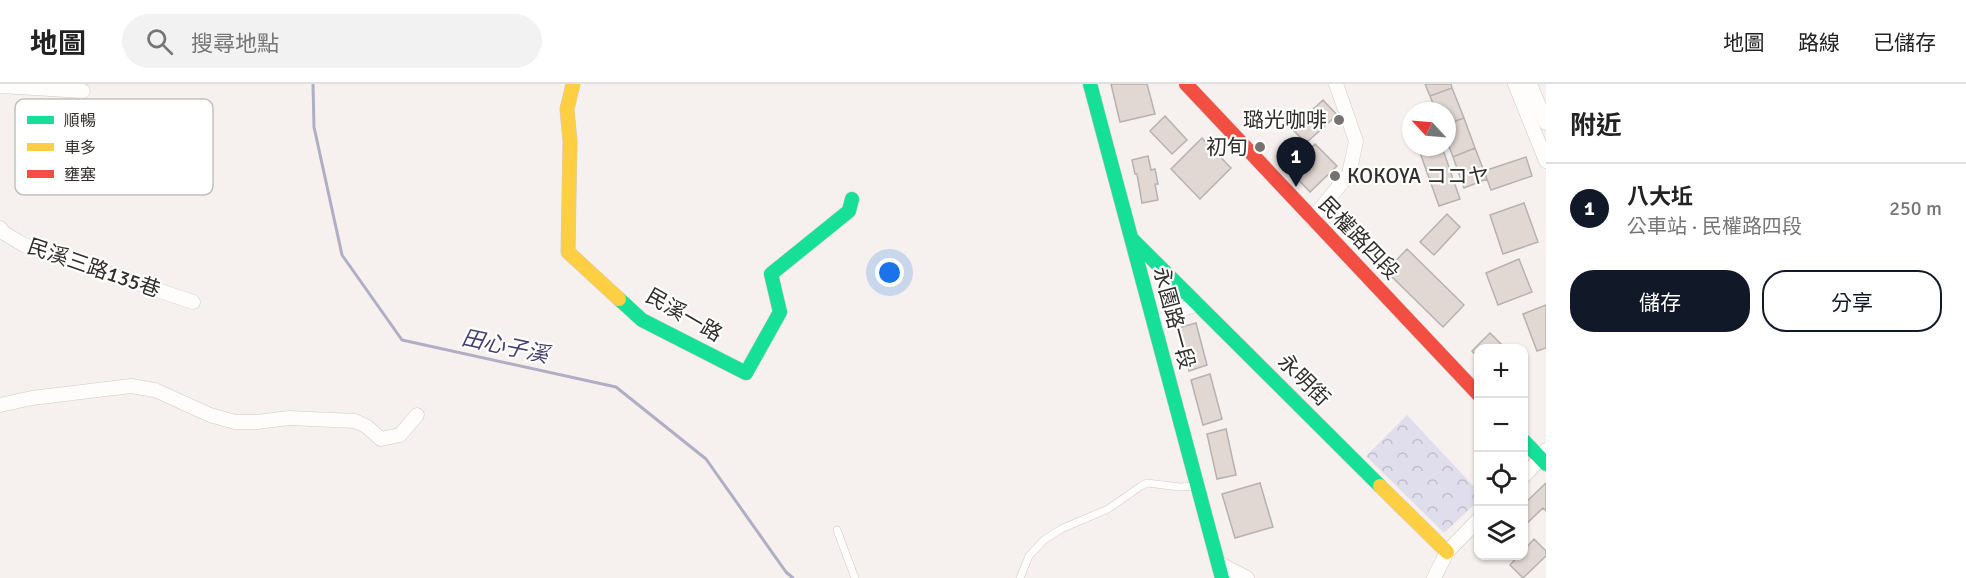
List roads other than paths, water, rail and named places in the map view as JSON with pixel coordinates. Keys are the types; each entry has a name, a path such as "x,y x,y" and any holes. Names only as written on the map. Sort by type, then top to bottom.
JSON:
{"street":[{"name":"民溪一路","path":"573,84 567,109 570,141 568,252 642,320 746,373 780,312 771,274 849,211 852,199"},
{"name":"永園路一段","path":"1090,84 1222,578"},
{"name":"民權路四段","path":"1186,84 1474,389"},
{"path":"1312,219 1349,174 1356,141 1336,84"},
{"path":"1515,84 1546,161"},
{"path":"1530,84 1546,123"},
{"path":"0,86 83,91"},
{"name":"民溪三路135巷","path":"0,228 24,245 193,302"},
{"name":"永明街","path":"1131,238 1447,552"},
{"path":"1155,328 1173,313 1198,304"},
{"path":"0,405 32,398 131,386 155,390 210,415 235,422 289,418 355,422 366,426 381,439 400,435 417,416"},
{"path":"1528,444 1544,458 1528,472"},
{"path":"1434,578 1447,552 1474,525"},
{"path":"1218,562 1247,578"}],"lane":[{"path":"1020,578 1029,556 1052,533 1108,509 1141,486 1147,483 1180,488 1198,486"},
{"path":"837,530 855,578"}],"waterway":[{"name":"田心子溪","path":"313,84 314,127 342,255 402,340 616,387 706,459 786,572 793,578"}],"place":[{"name":"璐光咖啡","path":"1339,120"},
{"name":"初旬","path":"1260,147"},
{"name":"KOKOYA ココヤ","path":"1335,176"},
{"name":"八大坵","path":"1296,187"}]}
